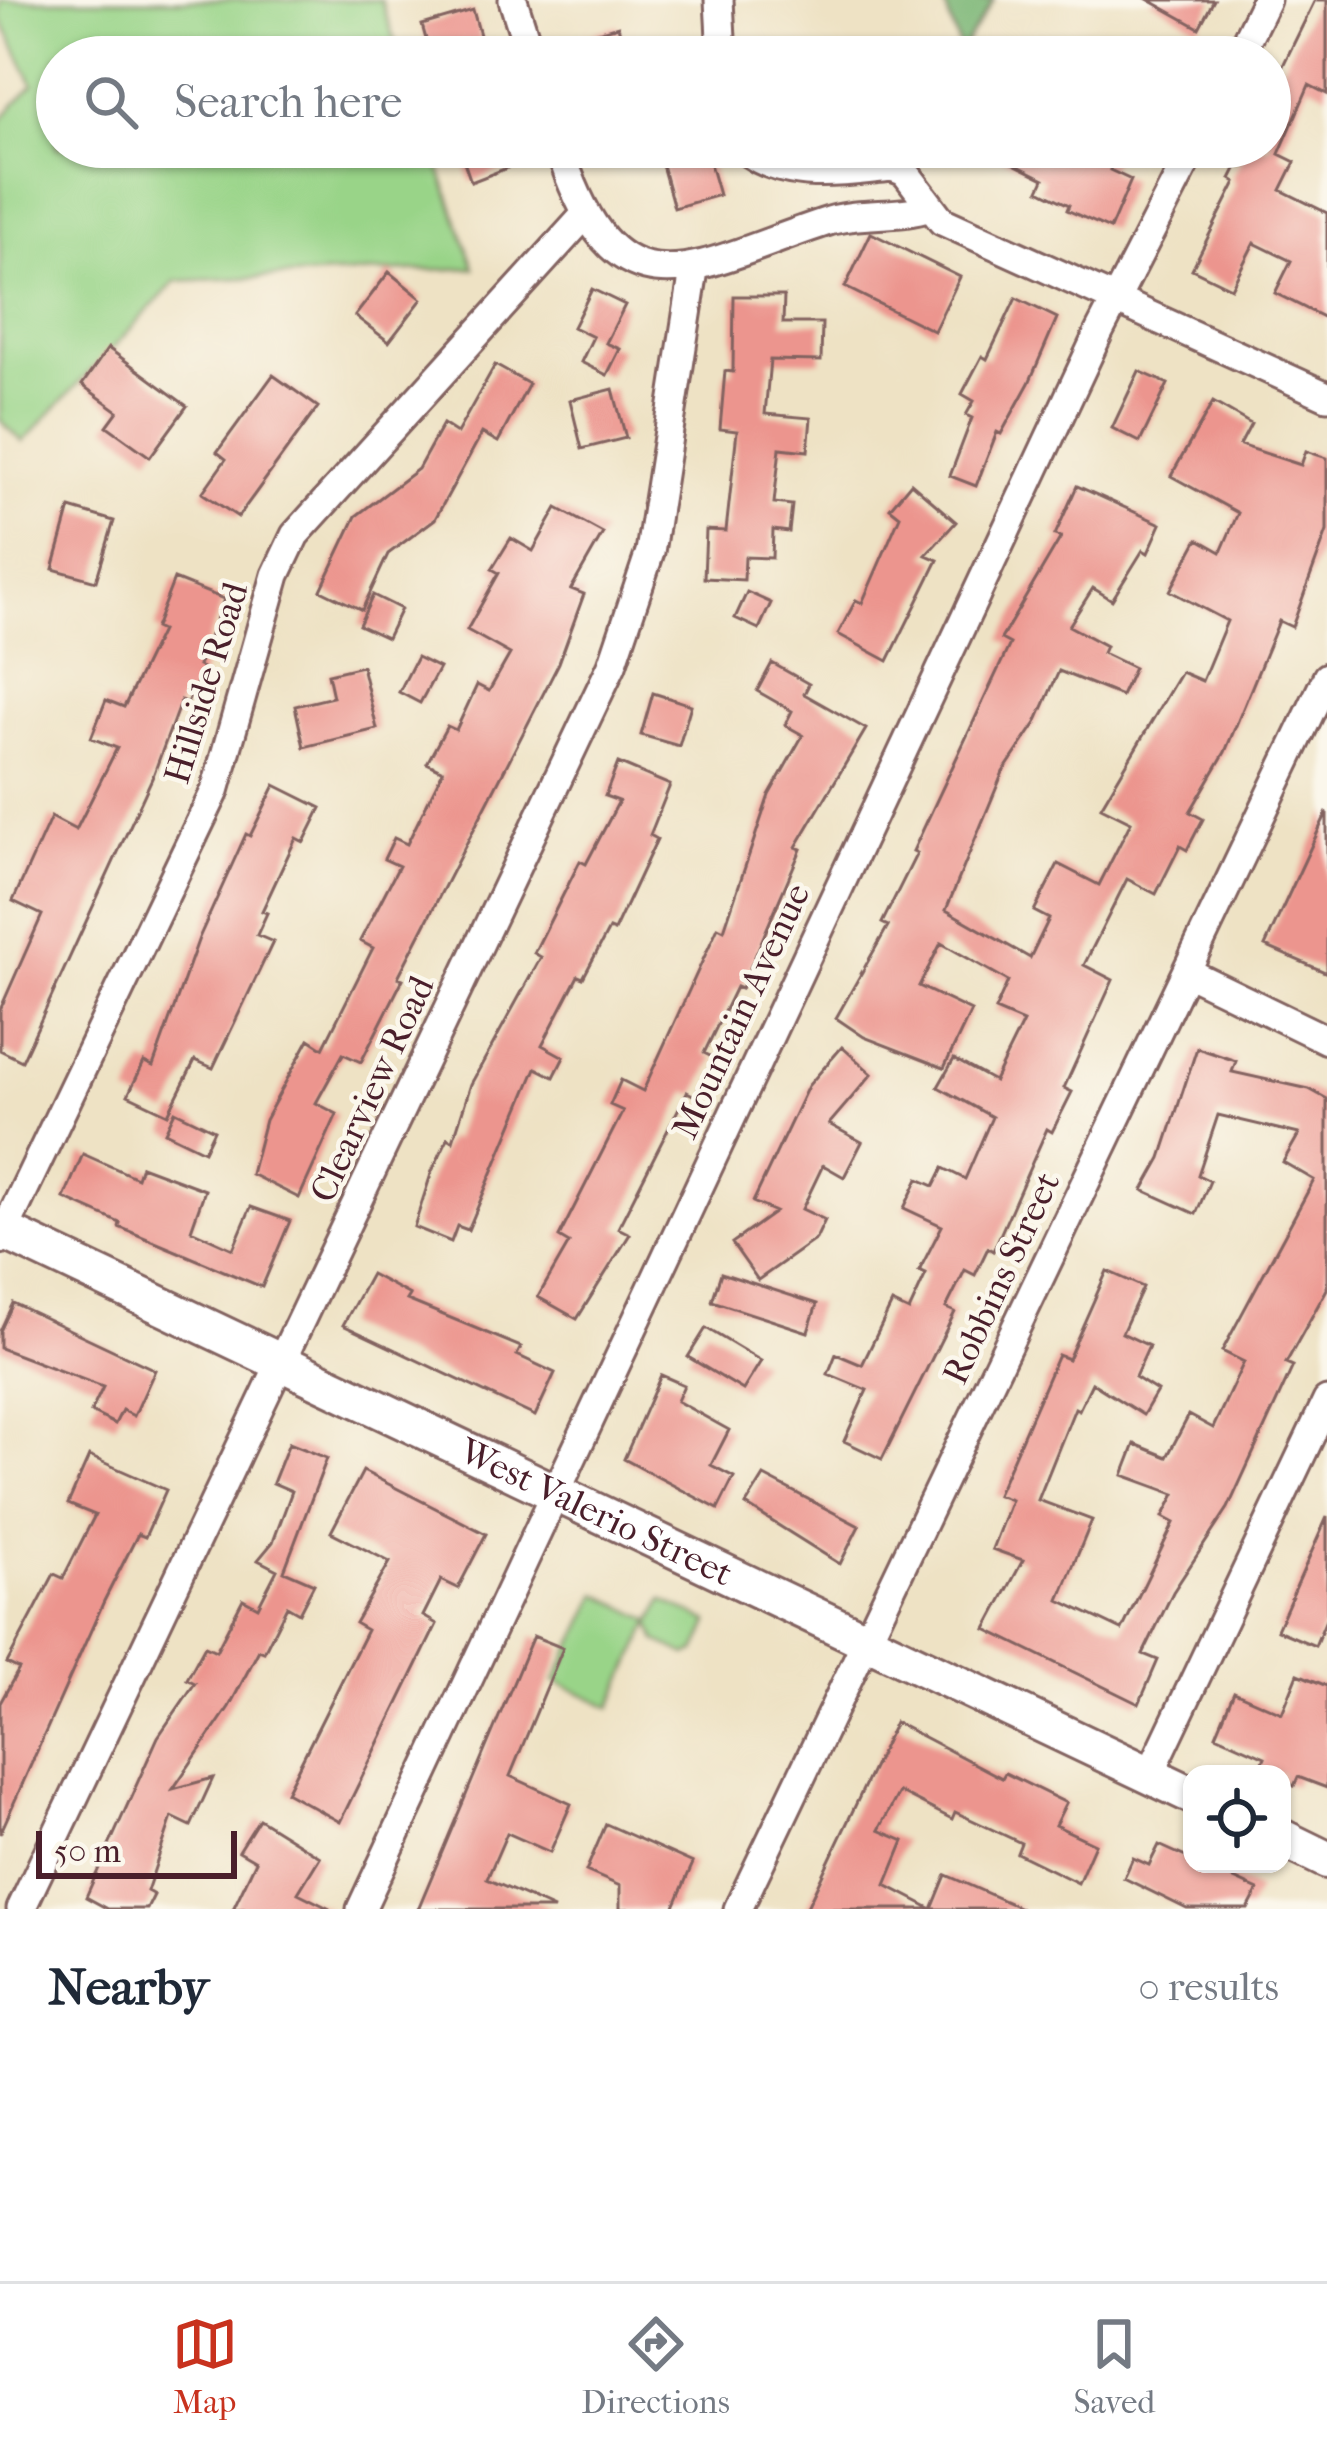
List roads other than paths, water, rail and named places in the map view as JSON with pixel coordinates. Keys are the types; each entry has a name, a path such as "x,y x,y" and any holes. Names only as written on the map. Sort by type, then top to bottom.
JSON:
{"street":[{"path":"514,0 525,36"},
{"path":"719,0 721,36"},
{"path":"1248,36 1266,0"},
{"path":"567,168 584,216 602,239 632,259 666,269 694,269 843,217 910,214 930,207"},
{"path":"783,168 860,168"},
{"path":"895,168 905,172 942,221 1121,298 1327,396"},
{"name":"Mountain Avenue","path":"361,1909 1078,375 1184,168"},
{"name":"Hillside Road","path":"1,1234 215,791 275,575 295,535 584,216"},
{"name":"Clearview Road","path":"21,1909 612,665 650,551 694,269"},
{"name":"Robbins Street","path":"738,1909 1327,677"},
{"path":"1187,972 1327,1040"},
{"name":"West Valerio Street","path":"1,1234 1183,1790"},
{"path":"1150,1774 1327,1401"},
{"path":"1291,1842 1327,1860"}]}
